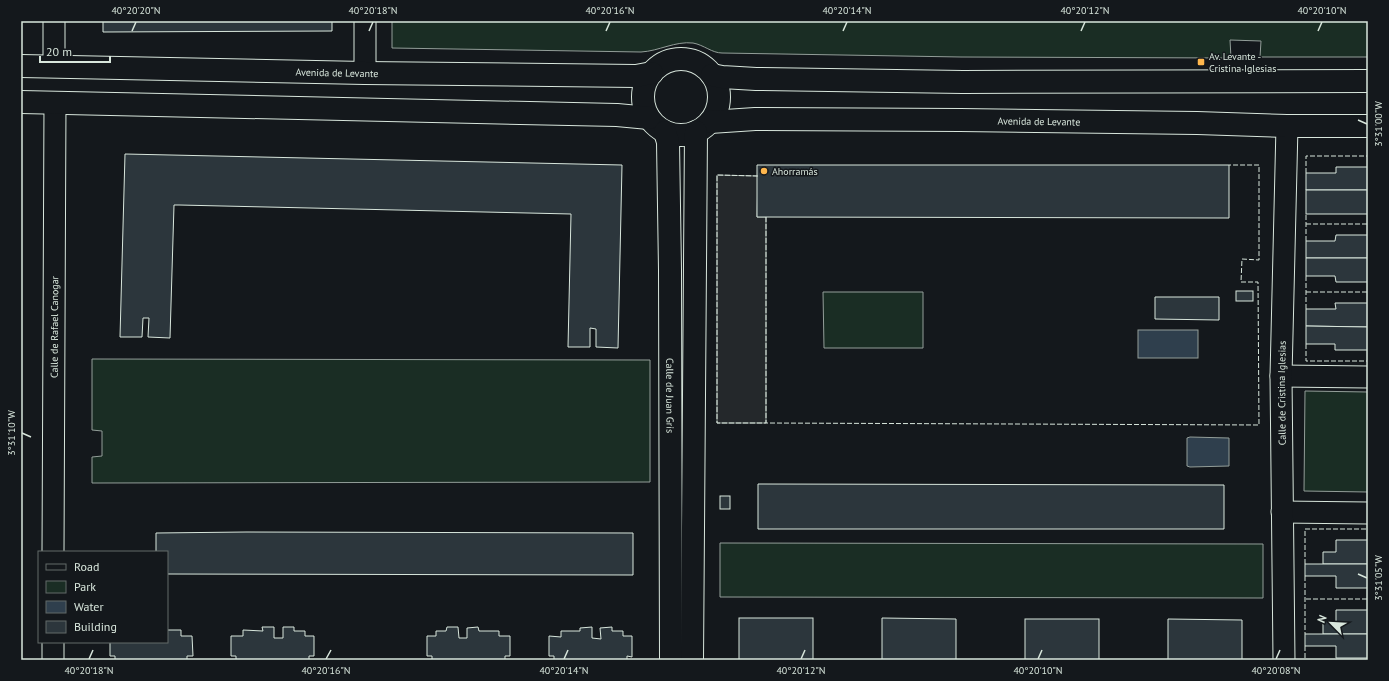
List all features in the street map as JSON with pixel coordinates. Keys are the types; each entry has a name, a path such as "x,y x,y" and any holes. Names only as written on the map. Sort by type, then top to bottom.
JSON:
{"street":[{"path":"54,21 54,66"},
{"path":"364,73 365,21"},
{"path":"683,59 697,62 712,75 718,86 719,99 717,111 703,127 684,136 674,135 665,132 656,126 649,118 643,103 644,87 652,73 659,66 668,61 683,59"},
{"name":"Avenida de Levante","path":"21,66 364,73 636,76 652,73"},
{"path":"712,75 722,78 756,79 963,82 1368,81"},
{"path":"21,102 617,115 649,118"},
{"name":"Calle de Rafael Canogar","path":"53,551 55,103"},
{"name":"Avenida de Levante","path":"703,127 734,119 1368,126"},
{"name":"Calle de Cristina Iglesias","path":"1284,660 1281,376 1287,126"},
{"path":"692,660 703,127"},
{"name":"Calle de Juan Gris","path":"665,132 668,150 670,270 671,660"},
{"path":"1281,376 1368,376"},
{"path":"1282,512 1368,513"},
{"path":"53,643 53,660"}],"green space":[{"path":"392,21 1368,21 1368,57 1260,57 1261,41 1230,40 1231,58 961,57 722,53 715,52 693,43 680,43 641,52 392,48"},
{"path":"823,292 923,292 923,348 824,348"},
{"path":"92,359 650,360 650,482 92,483 92,457 102,456 102,431 92,430"},
{"path":"1305,391 1368,392 1368,492 1304,491"},
{"path":"720,543 1263,544 1263,598 720,597"}],"shaded area":[{"path":"717,175 758,176 757,217 766,217 766,423 717,423"}],"water":[{"path":"1138,330 1198,330 1198,358 1138,358"},
{"path":"1187,438 1229,438 1229,466 1187,466"}],"building":[{"path":"103,21 332,21 332,31 103,32"},
{"path":"125,154 622,165 618,348 596,347 596,329 590,328 590,347 568,347 571,214 179,205 174,205 170,338 148,337 149,318 143,318 142,337 120,337"},
{"path":"757,165 1229,165 1229,218 757,217"},
{"path":"1336,167 1368,167 1368,190 1306,190 1306,173 1336,173"},
{"path":"1306,190 1368,190 1368,214 1306,214"},
{"path":"1336,235 1368,235 1368,258 1306,258 1306,241 1335,241"},
{"path":"1306,258 1368,258 1368,282 1336,282 1335,276 1306,276"},
{"path":"1236,291 1253,291 1253,301 1236,301"},
{"path":"1155,297 1219,297 1219,320 1155,319"},
{"path":"1335,303 1368,303 1368,327 1306,326 1306,309 1336,309"},
{"path":"1306,326 1368,327 1368,350 1335,350 1335,344 1306,344"},
{"path":"758,484 1224,485 1224,529 758,529"},
{"path":"720,496 730,496 730,509 720,509"},
{"path":"156,533 633,533 633,575 168,574 168,551 156,551"},
{"path":"1336,540 1368,540 1368,564 1323,564 1323,552 1336,552"},
{"path":"1305,564 1368,564 1368,588 1336,588 1336,576 1305,576"},
{"path":"1336,610 1368,610 1368,634 1323,634 1323,621 1336,622"},
{"path":"739,618 813,618 813,660 739,660"},
{"path":"882,618 956,619 956,660 882,660"},
{"path":"1025,619 1099,619 1099,660 1025,660"},
{"path":"1168,619 1242,620 1242,660 1168,660"},
{"path":"262,627 274,627 274,638 283,638 283,627 294,627 294,631 305,631 305,636 314,636 314,656 309,656 309,660 236,660 236,656 231,656 231,636 243,636 243,630 263,631"},
{"path":"447,627 458,627 459,638 467,638 467,628 478,627 479,631 499,631 499,636 510,636 510,656 505,656 505,660 432,660 432,656 427,656 427,636 436,636 436,631 446,631"},
{"path":"592,627 592,638 601,639 600,628 612,627 612,631 623,631 623,636 632,636 632,657 627,656 627,660 554,660 554,656 549,656 549,636 561,637 561,631 580,631 580,628"},
{"path":"168,630 181,630 181,636 192,636 193,656 187,656 187,660 115,660 115,656 110,656 110,643 168,643"},
{"path":"1305,634 1368,634 1368,658 1336,658 1336,646 1305,646"}],"fence":[{"path":"1306,173 1306,156 1368,156"},
{"path":"766,217 766,423 1259,425 1258,282 1241,282 1242,259 1259,260 1259,165 1229,165"},
{"path":"758,176 717,175 717,423 766,423"},
{"path":"1306,214 1306,241"},
{"path":"1306,224 1368,224"},
{"path":"1306,276 1306,309"},
{"path":"1306,292 1368,292"},
{"path":"1306,344 1306,361 1368,361"},
{"path":"1305,564 1305,529 1368,529"},
{"path":"1305,576 1305,634"},
{"path":"1306,599 1368,599"},
{"path":"1305,646 1305,660"}],"place":[{"name":"Av. Levante - Cristina Iglesias","path":"1201,62"},
{"name":"Ahorramás","path":"764,171"}]}
